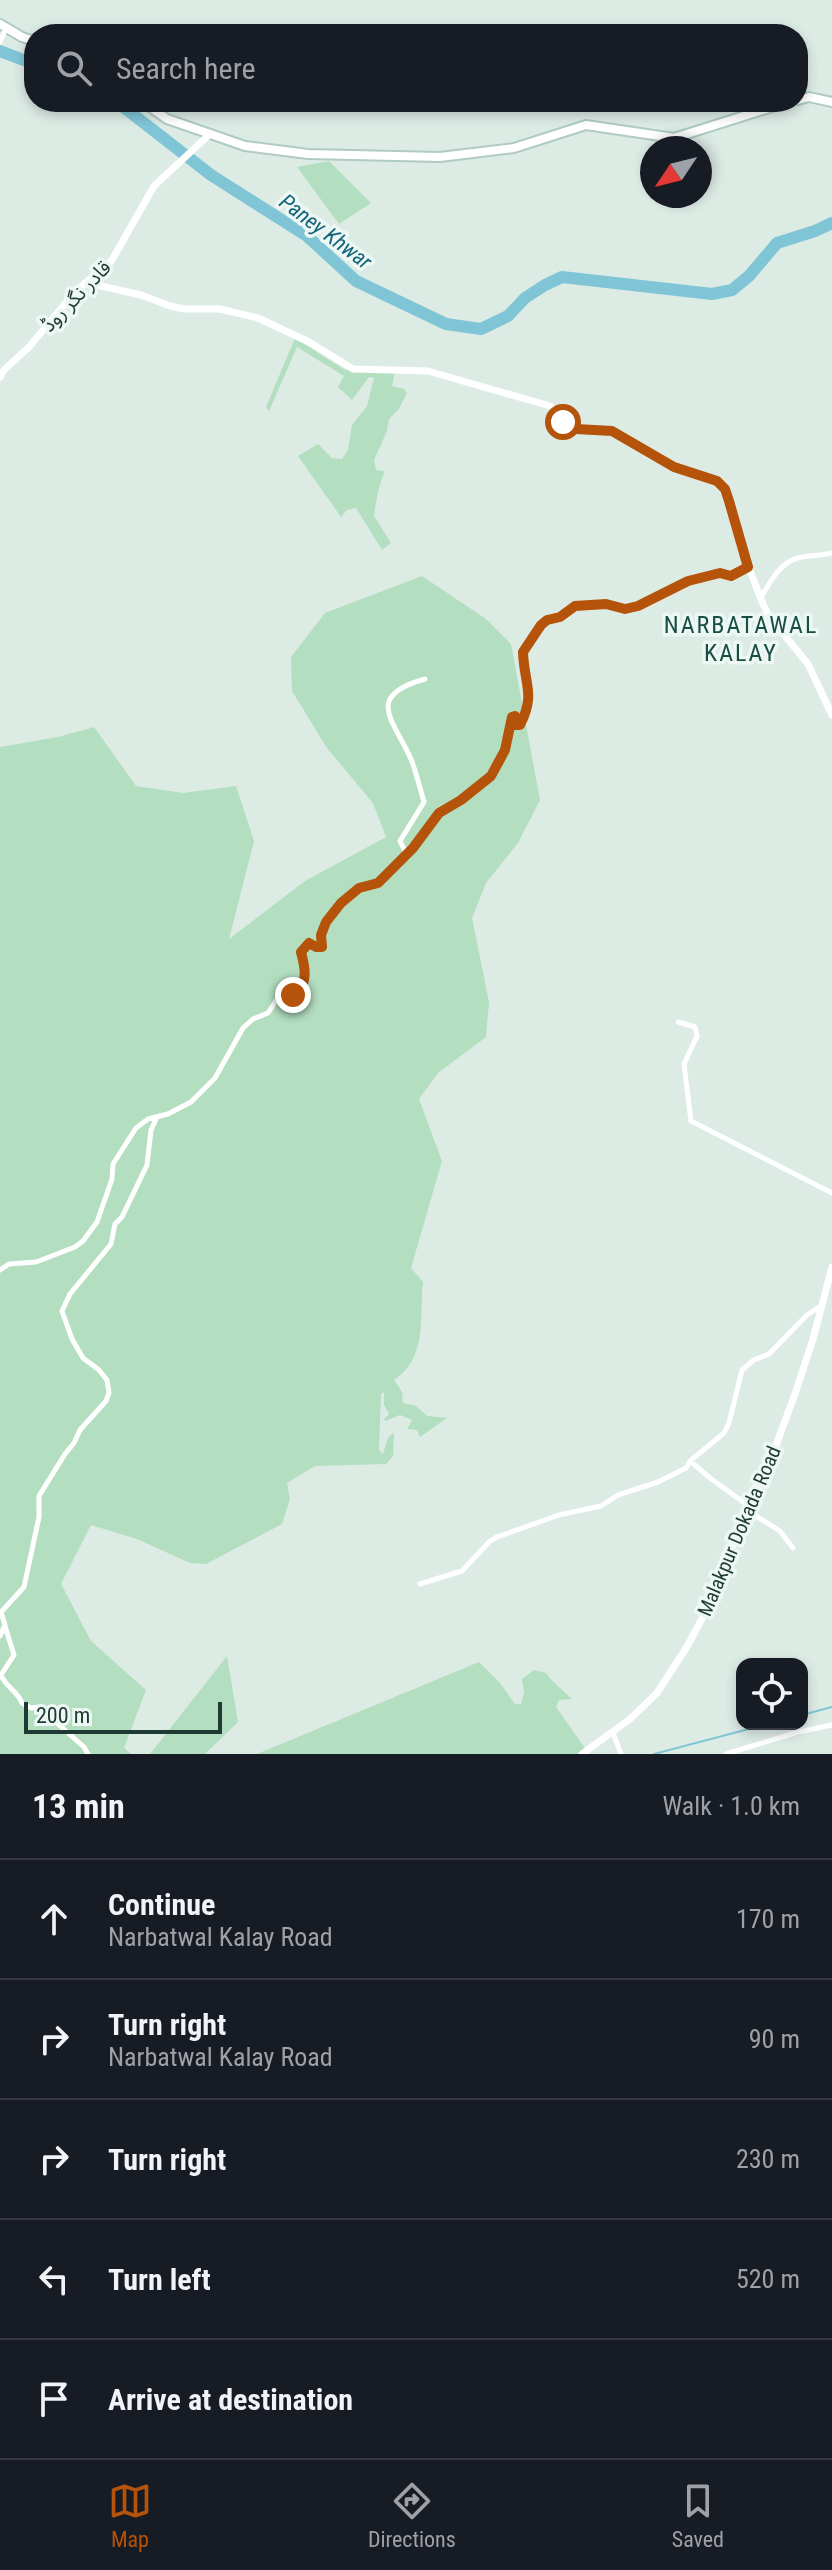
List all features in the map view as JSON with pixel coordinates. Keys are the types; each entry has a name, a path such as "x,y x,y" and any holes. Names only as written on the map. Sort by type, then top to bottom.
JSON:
{"main road":[{"path":"3,26 24,36"},
{"path":"808,97 832,102"},
{"path":"157,112 167,119 245,146 308,154 440,157 514,148 586,125 674,138 756,112"}],"street":[{"path":"0,42 3,26"},
{"name":"قادر نگر روڈ","path":"0,377 29,347 57,310 112,260 154,186 210,134"},
{"path":"89,280 170,306 220,309 258,318 309,342 353,369 428,371 550,406 570,427 612,431 674,467 717,481 725,489 748,567 769,616 808,664 832,715"},
{"path":"761,598 782,567 791,561 832,553"},
{"path":"0,1270 9,1264 36,1262 83,1241 97,1222 108,1192 113,1164 136,1128 178,1110 209,1084 223,1067 237,1034 253,1019 268,1013 283,990 291,990 297,997 306,981 301,952 309,943 322,947 321,935 326,922 341,903 359,888 378,883 407,855 439,813 461,800 495,770 505,750 512,717 515,716 516,725 520,725 530,699 523,652 547,620 560,617 580,604 606,604 625,609 638,606 688,581 720,573 731,576 748,567"},
{"path":"407,855 400,841 424,802 412,763 389,713 388,703 396,690 425,679"},
{"path":"678,1022 695,1027 697,1036 684,1064 691,1121 832,1193"},
{"path":"88,1754 39,1707 31,1708 22,1703 19,1695 6,1686 1,1675 14,1655 1,1612 24,1587 39,1517 39,1496 80,1430 106,1401 109,1393 107,1380 83,1358 62,1311 70,1294 111,1244 115,1224 122,1217 147,1165 151,1130 158,1116"},
{"name":"Malakpur Dokada Road","path":"582,1754 613,1733 657,1693 688,1645 716,1592 746,1506 775,1448 813,1339 832,1267"},
{"path":"420,1584 462,1571 497,1537 559,1515 601,1506 618,1495 658,1482 686,1468 690,1461 724,1433 742,1370 754,1360 769,1354 807,1315 822,1306"},
{"path":"690,1461 780,1531 793,1548"},
{"path":"0,1636 5,1625"},
{"path":"726,1754 832,1725"},
{"path":"613,1733 621,1754"}],"green space":[{"path":"329,161 371,203 339,224 297,167"},
{"path":"295,338 345,370 395,372 392,386 407,393 389,419 374,460 376,470 385,471 374,516 391,543 382,550 356,508 347,510 341,517 298,456 318,444 332,458 342,459 348,450 352,425 367,406 374,378 369,377 352,400 338,387 344,376 297,347 269,411 266,407"},
{"path":"422,576 486,619 511,644 540,800 518,843 486,883 472,918 489,1002 486,1037 438,1073 419,1099 442,1161 411,1268 423,1282 420,1336 412,1360 394,1380 402,1392 403,1403 416,1406 427,1416 447,1418 420,1437 417,1430 407,1429 412,1420 400,1415 385,1421 389,1414 384,1405 384,1392 381,1394 379,1450 383,1454 388,1438 394,1432 393,1456 386,1464 315,1466 287,1483 290,1499 282,1524 206,1564 190,1563 137,1539 91,1525 61,1584 91,1641 146,1690 124,1748 131,1754 0,1754 0,747 94,727 136,786 183,793 236,786 254,841 229,939 305,881 386,837 373,803 327,748 292,691 291,657 325,613"},
{"path":"227,1656 238,1722 205,1754 150,1754"},
{"path":"479,1662 515,1704 521,1704 524,1692 522,1679 534,1670 546,1673 572,1699 559,1700 556,1707 585,1748 579,1754 257,1754"}],"waterway":[{"name":"Paney Khwar","path":"0,51 24,60"},
{"name":"Paney Khwar","path":"130,112 211,175 307,236 356,281 446,324 481,329 508,316 525,298 562,277 712,294 732,290 749,276 777,243 832,223"},
{"path":"808,1713 832,1707"},
{"path":"654,1754 745,1730"}],"district":[{"name":"NARBATAWAL KALAY","path":"741,639"}],"route":[{"path":"293,995 297,997 306,981 301,952 309,943 322,947 321,935 326,922 341,903 359,888 378,883 413,848 433,818 491,776 505,750 512,717 515,716 516,725 520,725 526,714 530,699 523,652 541,625 580,604 606,604 625,609 638,606 688,581 720,573 731,576 748,567 725,489 717,481 674,467 612,431 576,429 563,422"}]}
